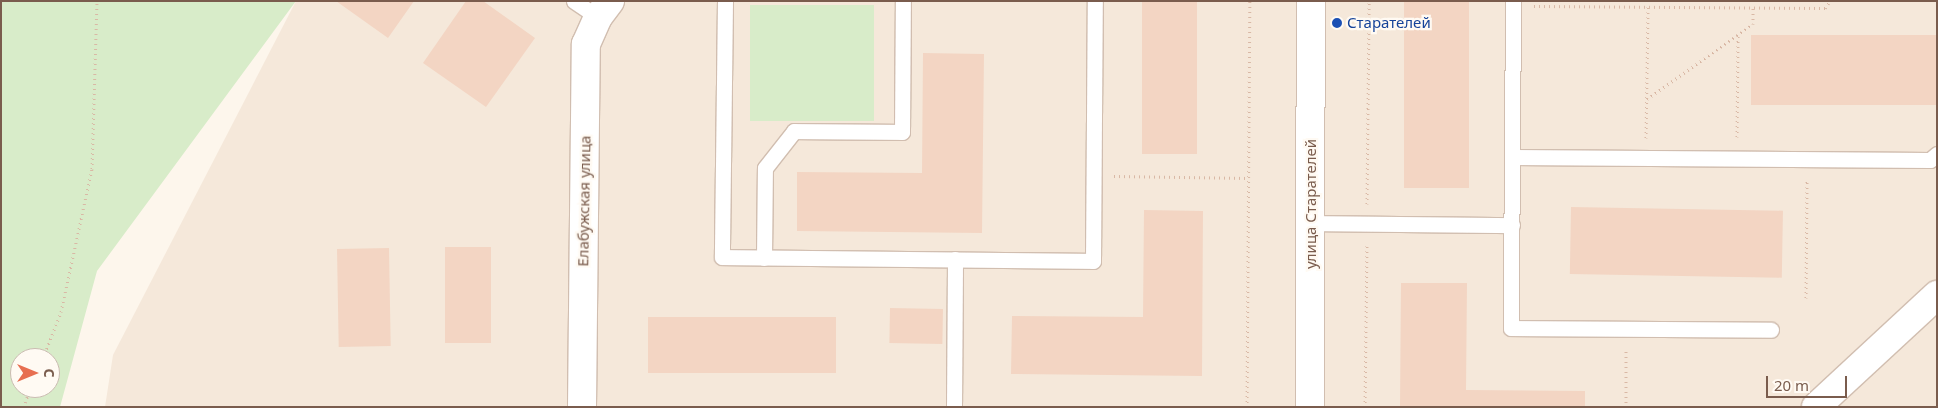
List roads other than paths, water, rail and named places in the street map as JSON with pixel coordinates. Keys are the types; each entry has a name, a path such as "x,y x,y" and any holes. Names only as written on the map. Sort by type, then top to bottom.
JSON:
{"street":[{"name":"улица Старателей","path":"1310,407 1311,1"},
{"name":"Елабужская улица","path":"582,407 586,44 604,9"},
{"path":"1816,407 1937,295"}],"lane":[{"path":"574,1 604,9"},
{"path":"725,1 722,257 1092,261 1095,1"},
{"path":"764,258 765,168 794,131 902,132 904,1"},
{"path":"1513,3 1511,328 1771,330"},
{"path":"1512,157 1930,160 1937,154"},
{"path":"1311,223 1512,225"},
{"path":"954,407 955,259"}],"place":[{"name":"Старателей","path":"1337,23"}]}
